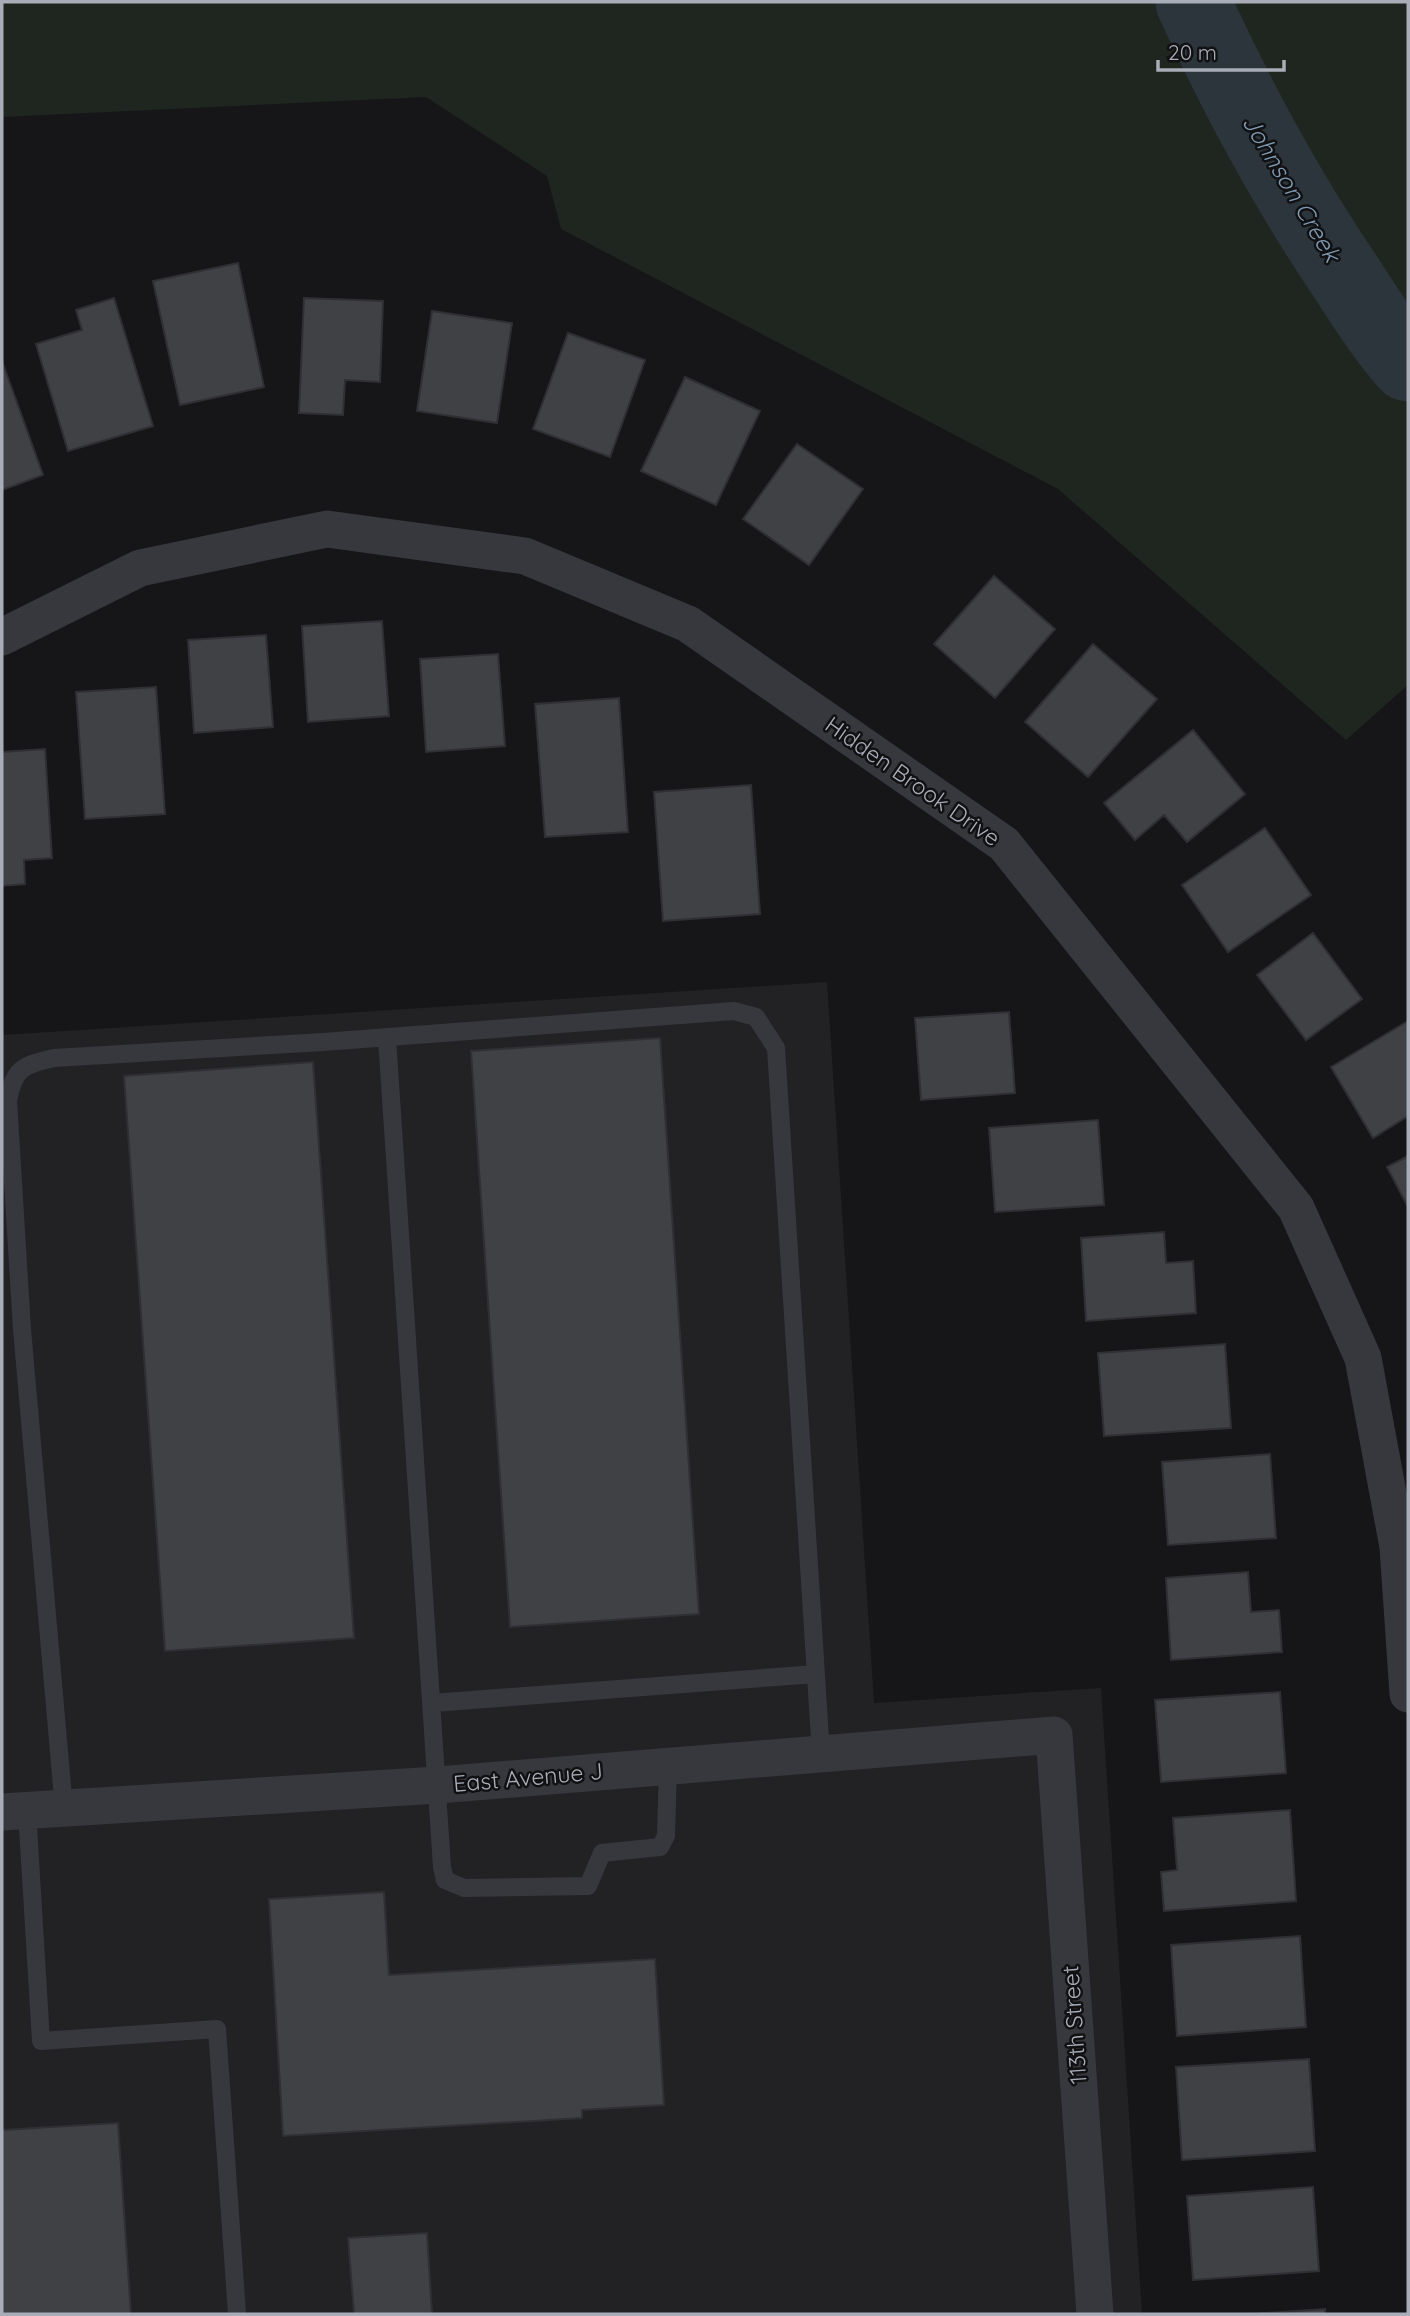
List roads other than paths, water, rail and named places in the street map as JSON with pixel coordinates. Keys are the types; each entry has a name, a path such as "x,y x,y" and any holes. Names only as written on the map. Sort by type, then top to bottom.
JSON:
{"street":[{"name":"Hidden Brook Drive","path":"2,637 140,568 327,530 525,556 688,624 1004,845 1296,1208 1363,1358 1398,1547 1408,1694"},
{"name":"East Avenue J","path":"14,1811 438,1785 1054,1735"},
{"name":"113th Street","path":"1054,1735 1094,2314"}],"lane":[{"path":"64,1809 22,1329 8,1101 11,1084 18,1071 30,1063 54,1058 387,1038 734,1011 756,1017 776,1048 821,1754"},
{"path":"387,1038 445,1880 464,1888 588,1886 602,1853 660,1847 666,1836 668,1766"},
{"path":"432,1703 816,1674"},
{"path":"14,1811 41,2041 217,2029 237,2314"}],"waterway":[{"name":"Johnson Creek","path":"1193,2 1226,72 1301,208 1374,320 1408,364"}]}
